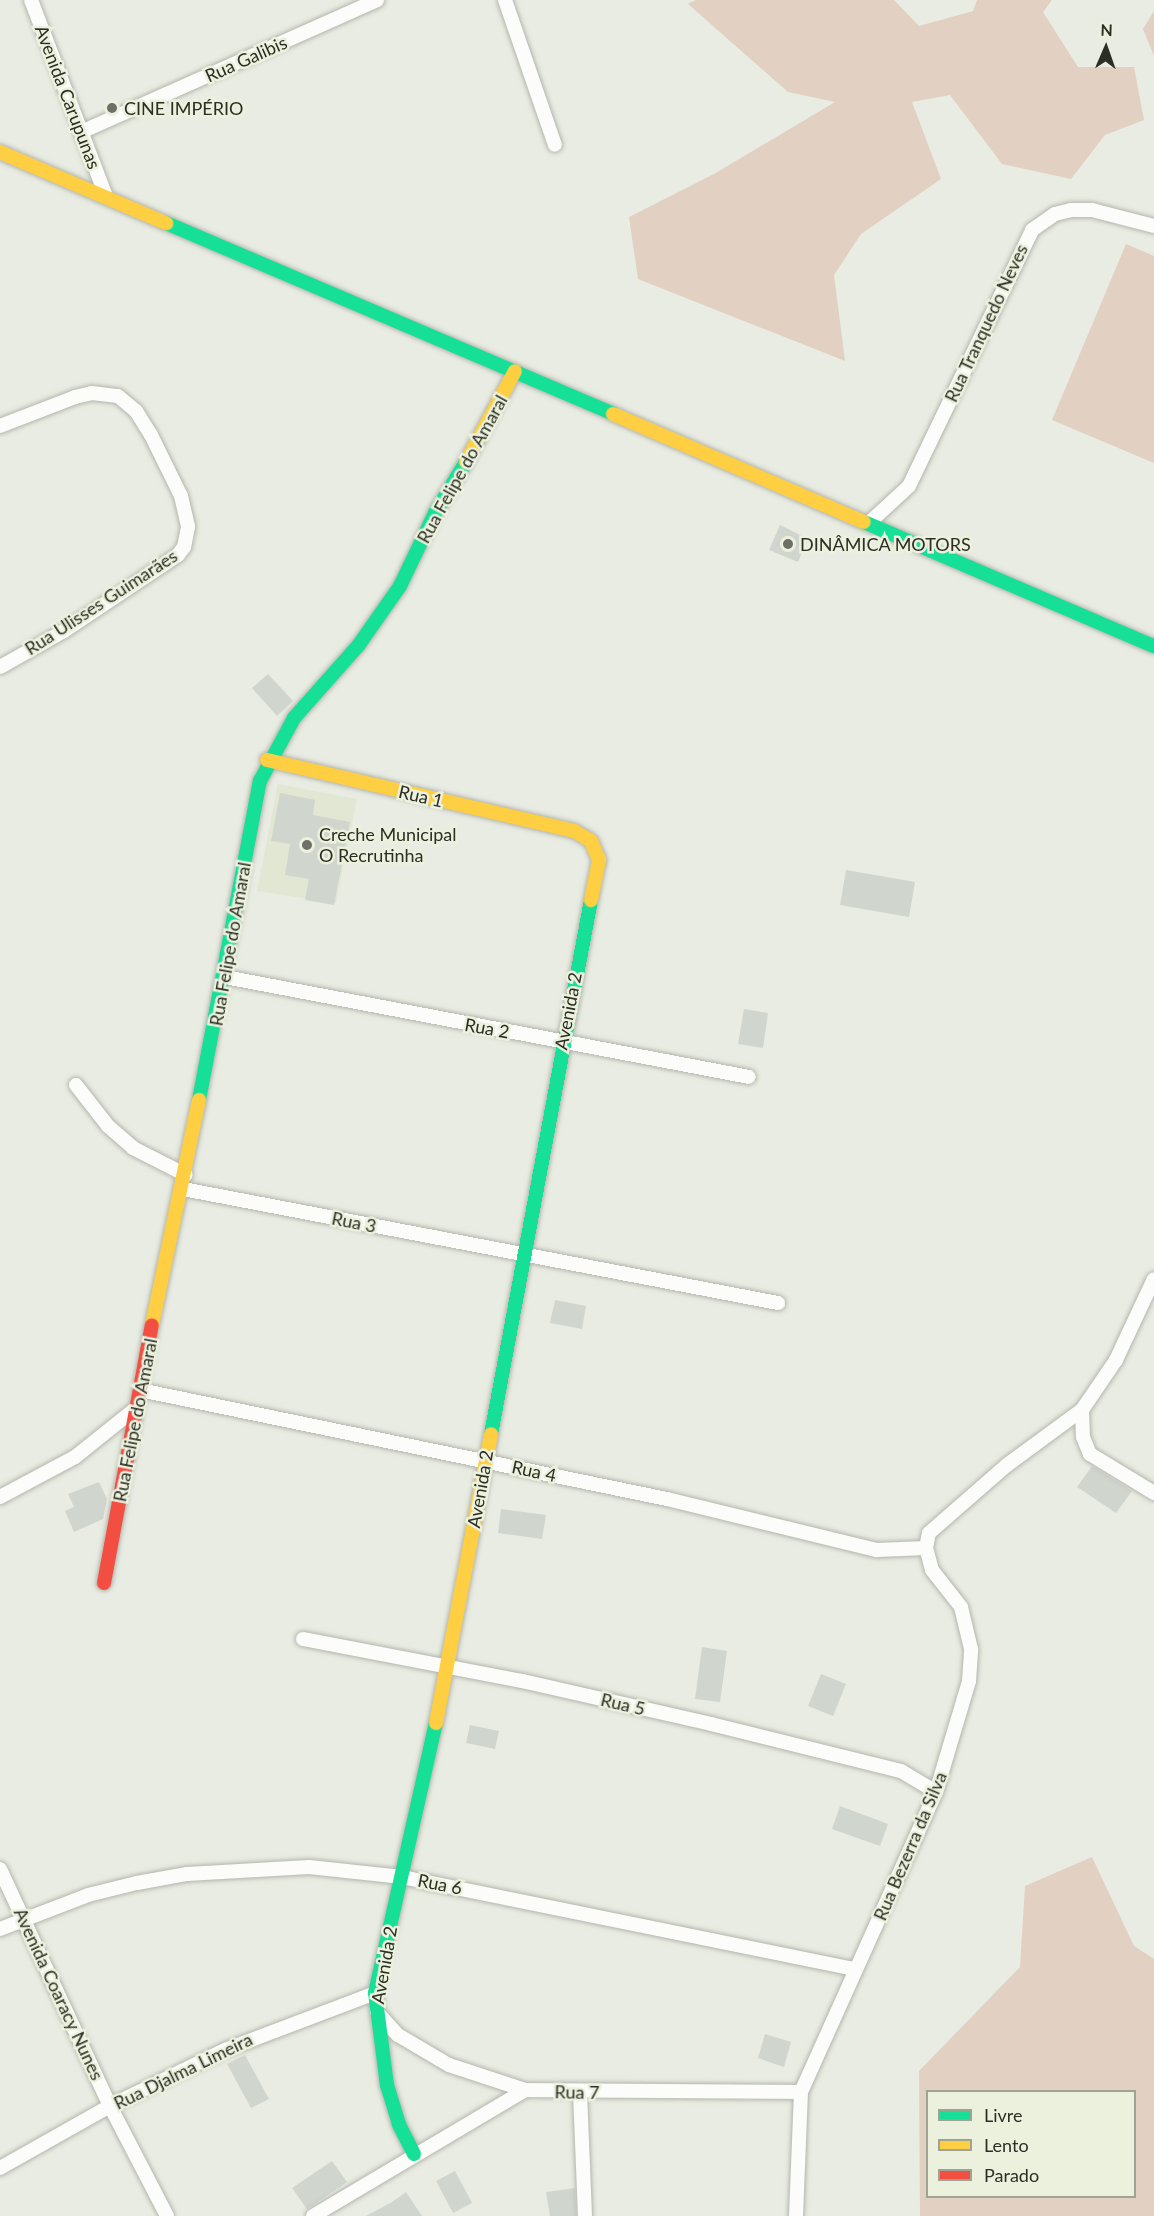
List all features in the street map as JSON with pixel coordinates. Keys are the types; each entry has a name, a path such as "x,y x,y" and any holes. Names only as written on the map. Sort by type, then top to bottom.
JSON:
{"street":[{"name":"Avenida Carupunas","path":"31,0 105,194"},
{"name":"Rua Galibis","path":"81,132 377,0"},
{"path":"505,0 555,145"},
{"path":"0,152 105,194 1154,646"},
{"name":"Rua Tranquedo Neves","path":"870,522 909,486 1032,230 1055,214 1071,210 1114,214 1154,226"},
{"name":"Rua Felipe do Amaral","path":"104,1583 135,1409 185,1182 225,977 255,802 267,760 294,717 358,646 400,586 435,513 494,416 515,371"},
{"name":"Rua Ulisses Guimarães","path":"0,426 75,397 92,393 118,396 136,411 152,435 181,496 188,527 184,547 178,555 64,631 0,667"},
{"name":"Rua 1","path":"267,760 574,831"},
{"name":"Avenida 2","path":"414,2154 393,2108 375,2010 375,1993 448,1667 562,1042 599,860 591,841 574,831"},
{"name":"Rua 2","path":"225,977 749,1077"},
{"name":"Rua 3","path":"76,1085 108,1126 133,1148 185,1182 524,1256 778,1303"},
{"path":"926,1548 929,1533 1007,1466 1082,1410 1116,1360 1154,1279"},
{"name":"Rua 4","path":"140,1390 485,1460 877,1550 926,1548"},
{"path":"0,1497 75,1457 135,1409"},
{"path":"1082,1410 1083,1437 1090,1454 1154,1493"},
{"name":"Rua Bezerra da Silva","path":"796,2216 801,2092 855,1969 895,1890 936,1792 969,1680 971,1649 961,1607 932,1570 926,1548"},
{"name":"Rua 5","path":"303,1640 448,1667 711,1724 901,1771 936,1792"},
{"name":"Rua 6","path":"0,1929 88,1895 187,1874 309,1867 402,1877 855,1969"},
{"name":"Avenida Coaracy Nunes","path":"0,1869 110,2106 167,2216"},
{"name":"Rua Djalma Limeira","path":"0,2168 110,2106 225,2050 375,1993"},
{"name":"Rua 7","path":"375,2010 398,2035 449,2066 525,2090 801,2092"},
{"path":"313,2216 525,2090"},
{"path":"580,2092 585,2216"}],"shaded area":[{"path":"696,0 894,0 919,26 973,11 977,0 1052,0 1043,12 1078,67 1134,67 1144,120 1105,135 1071,179 1002,164 950,95 912,102 941,179 861,234 834,275 845,361 638,279 629,217 714,174 835,102 788,92 688,4"},
{"path":"1154,11 1154,56 1143,29"},
{"path":"1126,244 1154,256 1154,463 1052,420"},
{"name":"Creche Municipal O Recrutinha","path":"278,784 357,799 336,903 257,891"},
{"path":"1092,1857 1134,1946 1154,1959 1154,2216 920,2216 919,2071 1020,1967 1025,1886"}],"building":[{"name":"DINÂMICA MOTORS","path":"780,525 808,539 798,562 769,550"},
{"path":"268,674 293,701 277,716 252,688"},
{"name":"Creche Municipal O Recrutinha","path":"280,793 315,800 313,815 350,822 334,905 305,900 309,879 285,875 290,844 271,841"},
{"path":"846,870 915,882 909,917 840,905"},
{"path":"744,1009 768,1013 763,1048 738,1044"},
{"path":"555,1300 586,1306 582,1329 550,1323"},
{"path":"1092,1466 1132,1491 1116,1513 1077,1487"},
{"path":"99,1482 107,1499 103,1519 74,1532 65,1511 74,1507 68,1494"},
{"path":"501,1509 546,1515 542,1539 498,1533"},
{"path":"702,1647 727,1651 720,1702 695,1699"},
{"path":"821,1674 846,1684 833,1716 808,1706"},
{"path":"470,1725 499,1731 495,1749 466,1743"},
{"path":"840,1806 888,1824 880,1846 832,1829"},
{"path":"765,2034 791,2042 784,2067 758,2058"},
{"path":"245,2055 269,2099 251,2108 227,2064"},
{"path":"332,2161 347,2182 307,2209 292,2188"},
{"path":"455,2171 472,2203 453,2213 436,2181"},
{"path":"575,2188 576,2216 550,2216 546,2192"},
{"path":"406,2192 422,2216 366,2216 392,2202"}],"traffic: fast":[{"path":"166,223 613,414"},
{"path":"199,1100 260,781 294,718 358,646 400,586 435,513 466,462"},
{"path":"864,522 1154,646"},
{"path":"491,1434 591,900"},
{"path":"414,2154 399,2124 387,2085 375,1993 436,1723"}],"traffic: slow":[{"path":"0,152 166,223"},
{"path":"466,462 515,371"},
{"path":"613,414 864,522"},
{"path":"267,760 574,831 591,841 599,860 591,900"},
{"path":"152,1325 199,1100"},
{"path":"436,1723 491,1434"}],"traffic: jam":[{"path":"104,1583 152,1325"}],"place":[{"name":"CINE IMPÉRIO","path":"112,108"},
{"name":"DINÂMICA MOTORS","path":"788,544"},
{"name":"Creche Municipal O Recrutinha","path":"307,845"}]}
